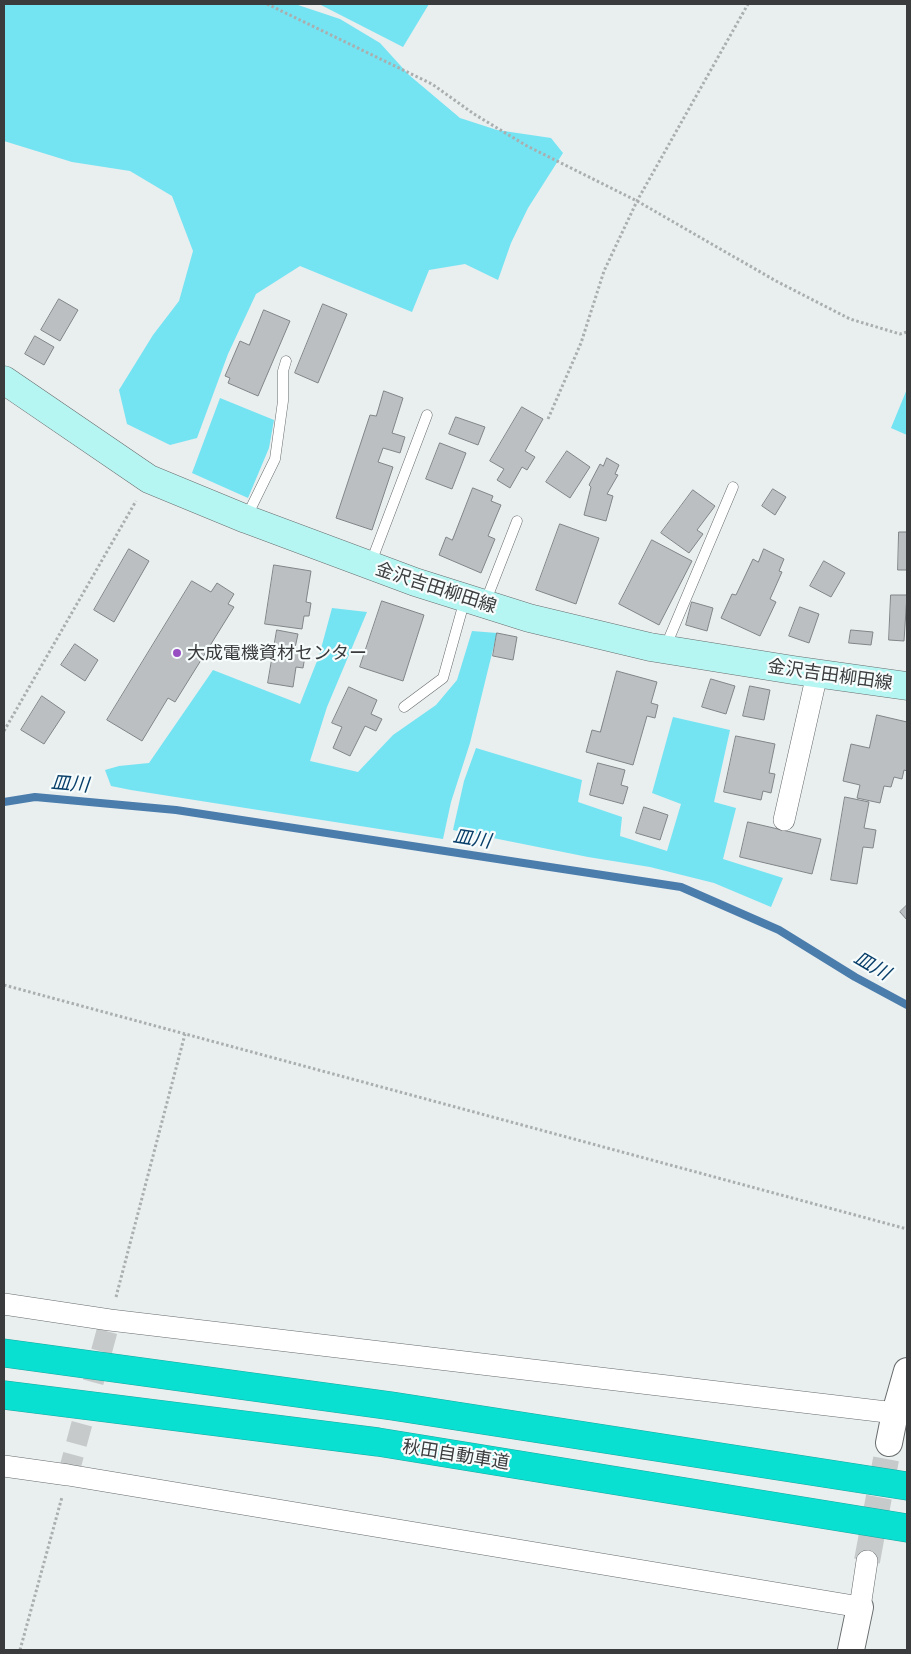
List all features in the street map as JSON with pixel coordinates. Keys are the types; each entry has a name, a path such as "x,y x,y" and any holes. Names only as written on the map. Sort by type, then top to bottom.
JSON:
{"highway":[{"path":"4,1353 392,1406 907,1486"},
{"name":"秋田自動車道","path":"4,1395 378,1442 907,1528"}],"main road":[{"name":"金沢吉田柳田線","path":"4,380 149,479 246,519 370,566 529,618 665,649 817,674 907,686"}],"street":[{"path":"784,820 817,674"},
{"path":"4,1304 110,1320 895,1413"},
{"path":"889,1443 907,1371"},
{"path":"4,1466 68,1474 860,1607"},
{"path":"851,1650 867,1562"}],"lane":[{"path":"246,519 275,459 284,401 283,371 286,361"},
{"path":"370,566 427,415"},
{"path":"665,649 733,486"},
{"path":"404,707 443,678 475,601 517,521"}],"path":[{"path":"267,4 432,84 474,114 527,146 637,201 776,281 850,319 900,334 907,332"},
{"path":"548,419 581,342 604,271 637,201 748,4"},
{"path":"4,731 149,479"},
{"path":"4,985 907,1229"},
{"path":"110,1320 184,1034"},
{"path":"20,1650 68,1474"}],"shaded area":[{"path":"4,4 295,4 340,19 380,43 409,75 460,118 497,130 551,138 563,153 528,208 511,243 498,280 465,264 429,270 412,312 300,266 256,294 228,354 197,438 170,445 127,424 119,390 153,335 179,301 193,251 172,196 130,171 72,162 4,141"},
{"path":"319,4 429,4 403,47"},
{"path":"907,389 907,435 891,428"},
{"path":"220,398 274,420 269,448 248,498 192,473"},
{"path":"332,608 367,612 327,707 310,761 358,772 393,735 436,705 457,680 472,631 497,633 470,743 451,802 443,839 111,786 105,770 119,766 149,763 213,670 300,704 319,656"},
{"path":"673,717 730,730 714,802 736,808 723,859 783,878 771,907 714,883 650,867 588,857 453,830 464,781 476,748 582,780 578,802 622,817 620,836 667,851 681,804 652,793"}],"building":[{"path":"59,299 78,310 60,341 41,330"},
{"path":"323,304 347,314 318,383 295,373"},
{"path":"264,310 290,321 258,396 228,383 230,378 225,376 240,341 249,345"},
{"path":"35,336 54,347 44,365 25,354"},
{"path":"384,391 403,398 392,433 405,437 400,453 383,448 378,462 393,467 372,530 336,518 370,415 376,416"},
{"path":"522,407 543,419 525,451 535,457 527,470 522,467 510,488 497,480 504,469 490,461"},
{"path":"456,417 485,427 478,445 449,434"},
{"path":"440,443 466,453 452,489 426,479"},
{"path":"567,451 590,467 570,498 546,482"},
{"path":"607,458 619,465 615,474 618,475 607,494 613,496 606,521 584,515 591,487 589,485 600,464 603,466"},
{"path":"473,488 493,496 491,501 501,505 488,536 495,539 481,573 439,555 446,537 452,540"},
{"path":"773,489 786,497 775,515 762,506"},
{"path":"693,490 715,506 697,530 703,534 689,553 661,533"},
{"path":"560,524 599,538 576,604 536,590"},
{"path":"899,532 907,532 907,570 898,570"},
{"path":"652,540 692,561 659,625 619,604"},
{"path":"129,549 149,561 114,622 94,610"},
{"path":"764,549 784,559 779,571 782,572 770,599 776,602 760,636 721,618 732,594 736,595 753,559 758,562"},
{"path":"824,561 845,573 831,597 810,586"},
{"path":"274,565 311,571 306,602 311,603 309,616 304,616 302,629 265,624"},
{"name":"大成電機資材センター","path":"192,581 211,592 217,583 234,594 228,604 234,607 175,702 168,698 142,741 107,720"},
{"path":"891,595 907,595 904,641 889,640"},
{"path":"382,601 424,615 403,681 360,667"},
{"path":"692,602 713,608 707,631 686,625"},
{"path":"800,607 819,614 809,643 789,636"},
{"path":"277,630 298,634 295,648 306,650 303,668 296,667 293,687 268,683"},
{"path":"851,630 873,632 871,645 849,643"},
{"path":"497,633 517,637 513,660 493,656"},
{"path":"75,644 98,660 85,681 61,665"},
{"path":"617,671 657,682 651,703 658,705 655,718 647,716 633,765 586,752 592,730 600,732"},
{"path":"711,679 735,686 726,714 702,707"},
{"path":"750,686 770,690 764,720 743,716"},
{"path":"349,687 377,700 371,714 382,719 376,731 365,726 350,756 333,748 342,727 332,723"},
{"path":"42,696 65,712 44,744 21,730"},
{"path":"877,715 907,722 907,771 904,770 902,779 894,777 891,787 884,786 880,803 857,798 860,785 843,781 851,744 869,748"},
{"path":"736,736 775,744 769,773 775,774 771,793 763,791 761,800 724,792"},
{"path":"598,763 625,770 621,785 628,787 623,804 590,795"},
{"path":"845,797 869,802 864,828 876,830 873,848 863,847 857,884 831,880"},
{"path":"644,807 668,815 660,840 636,833"},
{"path":"748,822 821,839 812,874 740,857"},
{"path":"907,905 907,920 900,912"}],"waterway":[{"name":"皿川","path":"4,802 35,797 176,810 681,887 779,930 855,977 907,1005"}],"tunnel":[{"path":"68,1475 110,1320"},
{"path":"867,1561 889,1443"}],"place":[{"name":"大成電機資材センター","path":"177,653"}]}
